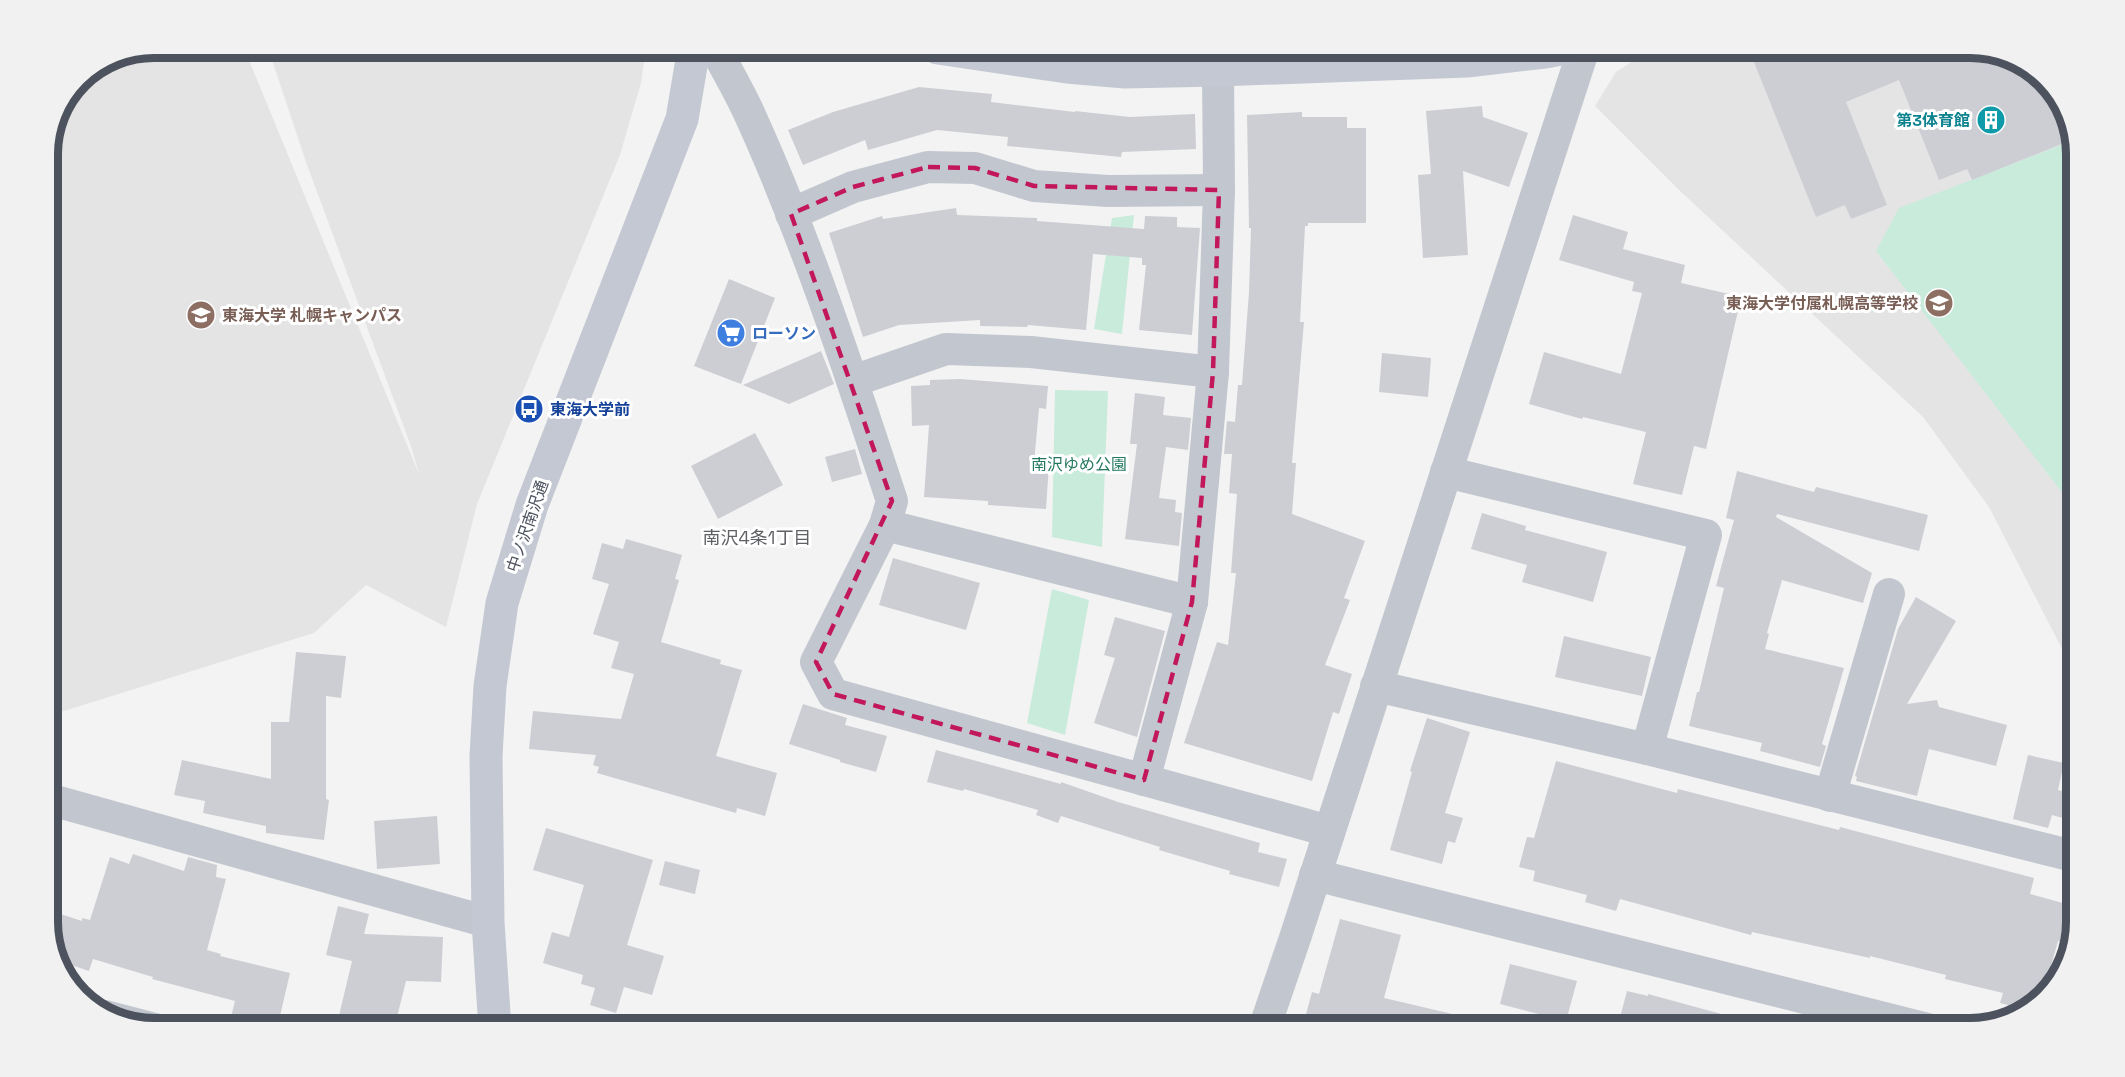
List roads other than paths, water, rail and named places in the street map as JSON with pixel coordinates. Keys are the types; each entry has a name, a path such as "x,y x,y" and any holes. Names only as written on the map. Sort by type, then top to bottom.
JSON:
{"street":[{"name":"中ノ沢南沢通","path":"494,1018 489,922 486,756 489,686 502,603 532,505 682,119 692,58"},
{"path":"720,58 748,112 790,214 838,338 892,501 885,525 816,662 833,694 1329,831"},
{"path":"1006,58 1113,71 1218,70 1467,61 1493,58"},
{"path":"1268,1018 1581,58"},
{"path":"1144,780 1192,602 1213,372 1219,190 1218,70"},
{"path":"790,214 854,187 928,167 975,168 1034,186 1107,191 1219,190"},
{"path":"853,381 946,349 1031,352 1213,372"},
{"path":"1446,472 1706,535 1647,749"},
{"path":"885,525 1192,602"},
{"path":"1830,796 1889,594"},
{"path":"1376,687 1647,749 2066,854"},
{"path":"59,802 489,922"},
{"path":"1315,875 1884,1018"}],"place":[{"name":"第3体育館","path":"1991,120"},
{"name":"東海大学付属札幌高等学校","path":"1939,303"},
{"name":"東海大学 札幌キャンパス","path":"201,315"},
{"name":"ローソン","path":"731,333"},
{"name":"東海大学前","path":"529,409"}],"district":[{"name":"南沢4条1丁目","path":"757,538"}],"park label":[{"name":"南沢ゆめ公園","path":"1079,464"}]}
